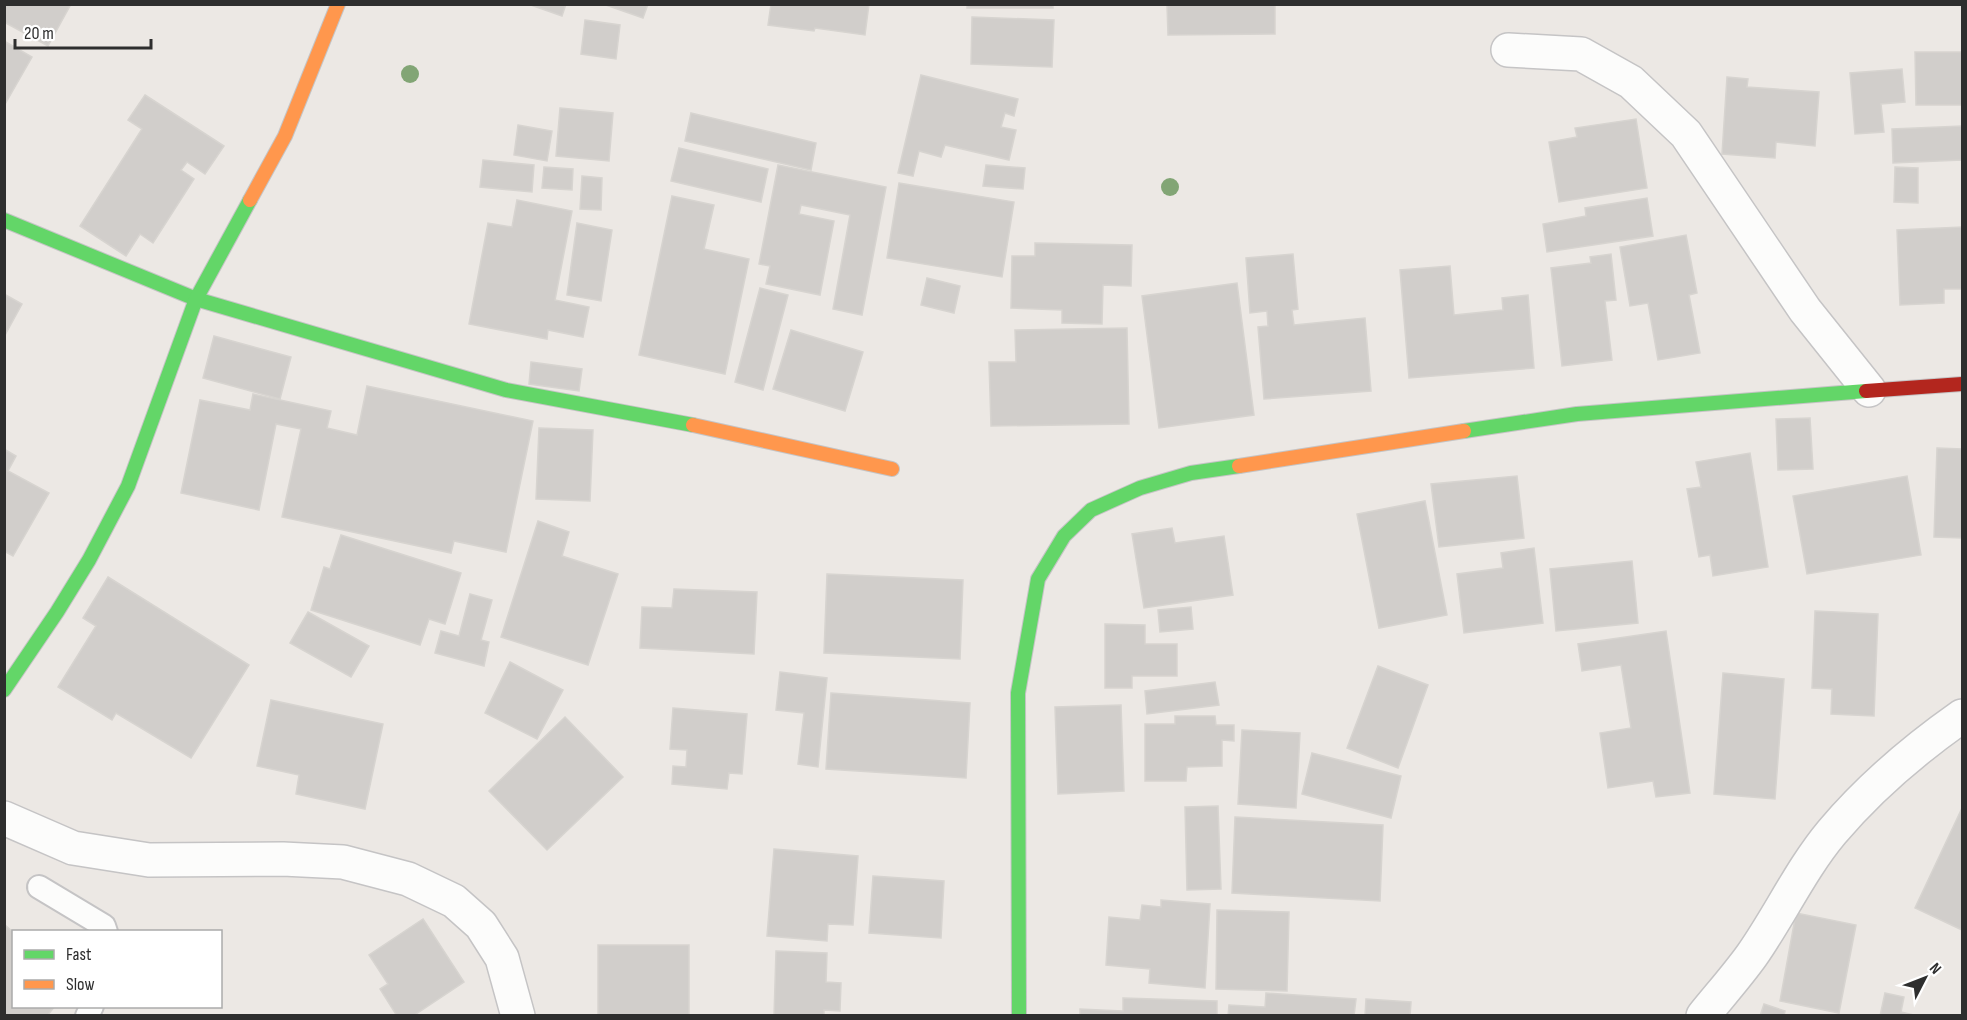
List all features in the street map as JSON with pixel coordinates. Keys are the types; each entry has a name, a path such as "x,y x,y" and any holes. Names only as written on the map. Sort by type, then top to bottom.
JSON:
{"street":[{"path":"4,690 89,560 128,486 196,299 285,136 338,4"},
{"path":"1508,50 1581,54 1631,82 1647,97 1686,134 1805,310 1869,390"},
{"path":"4,220 196,299 506,390 687,424 892,468"},
{"path":"1019,1016 1018,693 1038,579 1064,536 1091,510 1140,488 1191,473 1577,414 1962,384"},
{"path":"1703,1016 1752,955 1832,832 1893,771 1926,742 1962,716"},
{"path":"4,818 73,848 138,859 283,859 343,862 408,879 454,901 481,925 502,958 518,1016"}],"lane":[{"path":"39,887 104,926 105,930"}],"building":[{"path":"4,4 71,4 48,46 4,22"},
{"path":"528,4 566,4 562,16"},
{"path":"603,4 648,4 643,18"},
{"path":"771,4 869,4 865,35 815,28 814,31 768,25"},
{"path":"967,4 1053,4 1053,8 967,8"},
{"path":"1149,4 1275,4 1275,34 1168,35 1167,5"},
{"path":"972,17 1054,20 1052,67 971,64"},
{"path":"585,20 620,25 616,59 581,54"},
{"path":"4,41 32,57 4,106"},
{"path":"1915,52 1962,52 1962,105 1916,105"},
{"path":"1902,69 1905,102 1881,104 1884,132 1855,134 1850,73"},
{"path":"921,75 1018,99 1014,116 1005,113 1001,127 1016,130 1009,160 945,145 941,157 919,151 913,176 898,173"},
{"path":"1727,77 1748,79 1747,87 1819,92 1815,146 1776,142 1775,158 1722,154"},
{"path":"145,95 224,146 205,174 187,162 181,170 194,179 153,243 140,234 126,256 80,226 142,129 128,120"},
{"path":"560,108 613,113 609,161 556,156"},
{"path":"691,113 816,143 811,170 685,141"},
{"path":"1636,119 1647,188 1559,202 1549,142 1577,137 1575,128"},
{"path":"518,125 552,131 547,161 514,155"},
{"path":"1962,126 1962,160 1893,163 1892,129"},
{"path":"679,148 768,169 761,202 671,181"},
{"path":"483,160 534,165 532,192 480,187"},
{"path":"778,165 886,187 862,315 833,309 850,215 801,205 799,214 834,221 820,295 766,284 770,266 759,264"},
{"path":"986,165 1025,168 1023,189 983,186"},
{"path":"544,167 573,169 572,190 542,188"},
{"path":"1895,167 1918,168 1918,203 1894,202"},
{"path":"582,176 602,178 601,210 580,209"},
{"path":"899,183 1014,202 1002,277 887,258"},
{"path":"672,196 714,205 704,249 749,259 725,374 639,355"},
{"path":"1647,198 1653,236 1547,252 1543,224 1586,216 1585,208"},
{"path":"517,200 572,211 555,300 589,307 583,337 548,330 547,339 469,324 488,223 512,227"},
{"path":"577,223 612,230 601,301 567,295"},
{"path":"1962,227 1962,289 1944,289 1944,303 1900,305 1897,230"},
{"path":"1686,235 1697,293 1689,295 1700,353 1658,360 1648,303 1630,306 1620,247"},
{"path":"1035,243 1132,245 1131,286 1103,285 1102,324 1062,323 1062,310 1011,308 1012,256 1035,256"},
{"path":"1293,254 1298,309 1292,310 1294,325 1365,318 1371,391 1264,399 1258,327 1268,326 1267,311 1250,313 1246,258"},
{"path":"1611,254 1616,300 1605,301 1612,360 1562,366 1551,268 1591,263 1590,257"},
{"path":"1450,266 1454,315 1503,310 1502,298 1528,295 1534,368 1409,378 1400,270"},
{"path":"927,278 960,286 954,313 921,305"},
{"path":"1237,283 1254,415 1159,428 1142,296"},
{"path":"760,288 788,295 763,390 735,382"},
{"path":"4,294 22,304 4,337"},
{"path":"1127,328 1129,424 991,426 989,362 1016,362 1015,330"},
{"path":"791,330 863,352 845,411 773,389"},
{"path":"214,336 291,357 280,399 203,378"},
{"path":"531,362 582,369 579,391 529,384"},
{"path":"367,386 533,421 506,552 454,541 451,553 282,517 301,429 276,424 259,510 181,493 200,400 250,410 253,394 331,411 327,428 357,435"},
{"path":"1810,418 1813,469 1778,470 1776,419"},
{"path":"539,428 593,430 590,501 536,499"},
{"path":"1937,448 1962,449 1962,538 1934,537"},
{"path":"4,449 16,456 8,471 49,493 13,556 4,551"},
{"path":"1750,453 1768,567 1713,576 1710,555 1699,557 1687,489 1701,487 1696,462"},
{"path":"1517,476 1524,538 1439,547 1431,484"},
{"path":"1907,476 1921,555 1807,574 1793,496"},
{"path":"1425,501 1447,615 1379,628 1357,514"},
{"path":"538,521 569,532 562,556 618,574 588,665 501,637"},
{"path":"1172,528 1175,543 1224,536 1233,595 1144,608 1132,534"},
{"path":"341,535 461,573 445,624 429,619 420,645 311,610 324,567 330,569"},
{"path":"1534,548 1543,623 1464,633 1457,574 1503,568 1501,553"},
{"path":"1632,561 1638,623 1556,631 1550,569"},
{"path":"827,574 963,580 960,659 824,653"},
{"path":"108,577 249,665 191,758 116,713 112,720 58,687 96,626 83,618"},
{"path":"674,589 757,592 754,654 640,648 642,607 672,608"},
{"path":"470,594 492,600 481,640 489,642 484,666 435,653 441,631 459,636"},
{"path":"1191,607 1193,629 1160,632 1158,610"},
{"path":"1815,611 1878,614 1874,716 1831,714 1832,689 1812,688"},
{"path":"308,612 369,646 351,677 290,643"},
{"path":"1105,624 1145,625 1145,644 1177,644 1177,676 1132,676 1132,688 1105,688"},
{"path":"1666,631 1690,793 1656,797 1653,781 1608,788 1600,733 1631,728 1621,665 1582,671 1578,644"},
{"path":"510,662 563,690 537,739 485,713"},
{"path":"1378,666 1428,685 1398,768 1347,748"},
{"path":"780,672 827,678 818,767 798,764 804,713 776,710"},
{"path":"1723,673 1784,679 1775,799 1714,794"},
{"path":"1215,682 1219,705 1147,714 1145,691"},
{"path":"831,693 970,703 966,778 826,769"},
{"path":"271,700 383,724 365,809 296,794 299,775 257,766"},
{"path":"1121,705 1124,791 1058,794 1055,707"},
{"path":"673,708 747,714 742,774 729,773 727,789 672,784 673,766 686,767 687,750 670,749"},
{"path":"1175,716 1215,716 1216,725 1234,725 1234,741 1222,740 1222,766 1187,767 1186,781 1145,781 1145,724 1175,724"},
{"path":"565,717 623,777 547,850 489,791"},
{"path":"1242,730 1300,733 1296,808 1238,804"},
{"path":"1312,753 1401,776 1391,818 1302,794"},
{"path":"1218,806 1221,889 1187,890 1185,807"},
{"path":"1962,808 1962,930 1915,908"},
{"path":"1235,817 1383,825 1380,901 1232,893"},
{"path":"774,849 858,856 853,925 828,924 827,941 767,936"},
{"path":"873,876 944,881 941,938 869,933"},
{"path":"1161,900 1210,904 1205,988 1149,983 1150,969 1106,965 1109,917 1140,920 1142,905 1161,907"},
{"path":"1217,910 1289,912 1287,991 1216,989"},
{"path":"1796,913 1856,925 1839,1013 1780,1001"},
{"path":"423,919 464,982 413,1016 397,1016 380,989 388,984 369,955"},
{"path":"4,924 12,931 12,1008 53,1008 47,1016 4,1016"},
{"path":"598,945 689,945 689,1016 598,1016"},
{"path":"776,951 827,953 826,982 841,983 840,1011 824,1010 824,1016 774,1016"},
{"path":"1266,993 1356,999 1354,1016 1228,1016 1229,1005 1265,1007"},
{"path":"1885,993 1904,997 1901,1012 1918,1016 1880,1016"},
{"path":"1123,998 1217,1001 1217,1016 1080,1016 1080,1009 1123,1011"},
{"path":"1366,999 1411,1002 1410,1016 1365,1016"},
{"path":"1764,1004 1785,1011 1784,1016 1760,1016"}],"traffic: fast":[{"path":"4,690 89,560 128,486 196,299 250,200"},
{"path":"4,220 196,299 506,390 693,425"},
{"path":"1464,431 1577,414 1866,391"},
{"path":"1019,1016 1018,693 1038,579 1064,536 1091,510 1140,488 1191,473 1239,466"}],"traffic: slow":[{"path":"250,200 285,136 338,4"},
{"path":"693,425 892,469"},
{"path":"1239,466 1464,431"}],"traffic: jam":[{"path":"1866,391 1962,384"}]}
